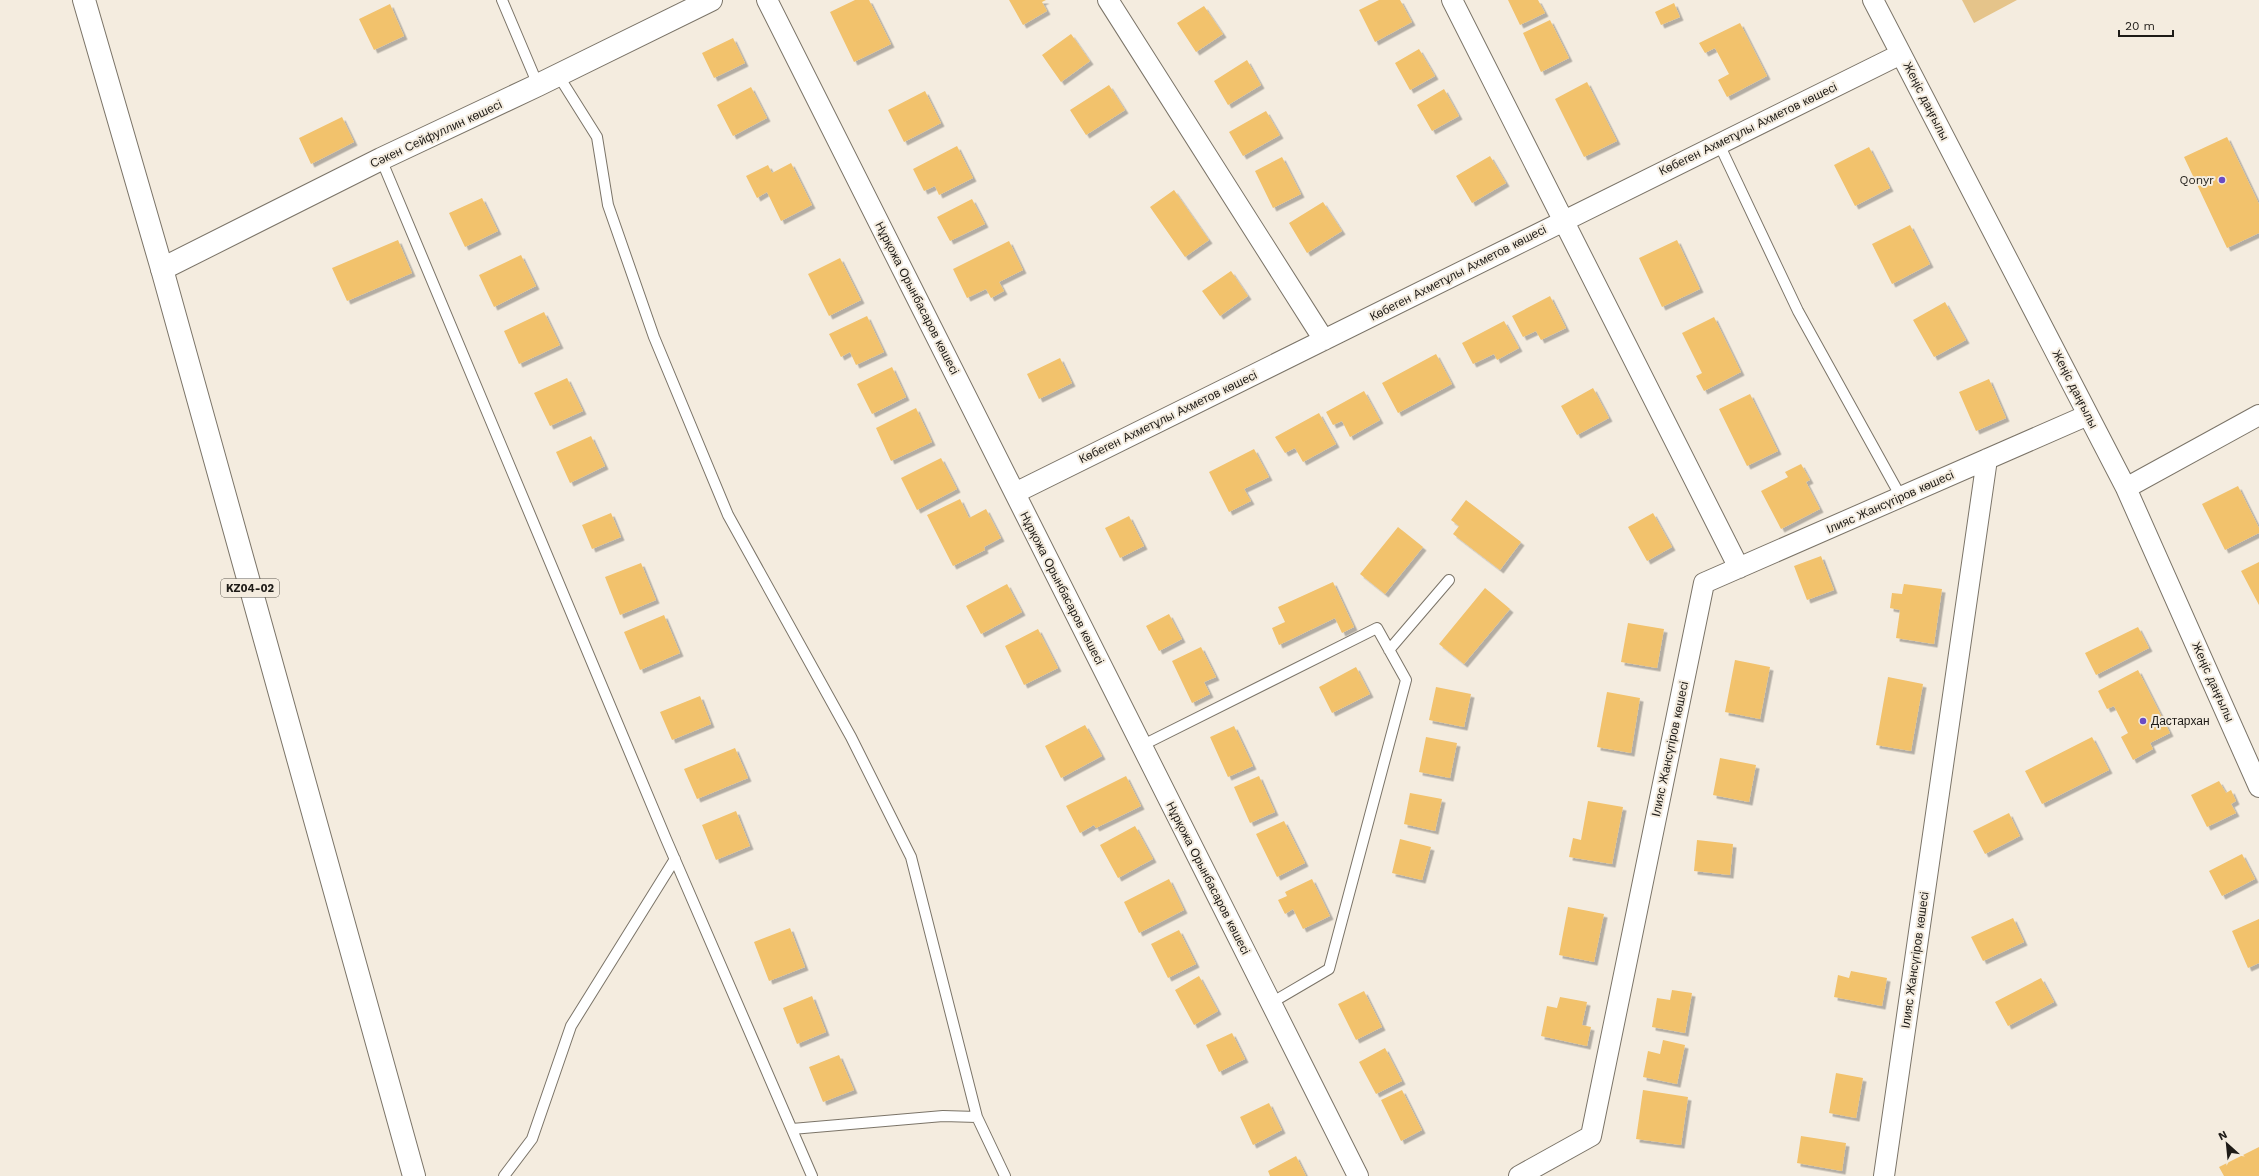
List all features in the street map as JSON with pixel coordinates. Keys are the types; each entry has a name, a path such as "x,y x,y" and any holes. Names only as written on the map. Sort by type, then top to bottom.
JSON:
{"main road":[{"name":"KZ04-02","path":"84,0 162,269 414,1176"},
{"name":"Сәкен Сейфуллин көшесі","path":"162,269 381,159 538,85 711,0"}],"street":[{"name":"Нұрқожа Орынбасаров көшесі","path":"767,0 1358,1176"},
{"path":"1108,0 1324,340"},
{"path":"1452,0 1739,568"},
{"name":"Жеңіс даңғылы","path":"1873,0 2126,488 2253,756 2259,787"},
{"name":"Көбеген Ахметұлы Ахметов көшесі","path":"1015,493 1901,54"},
{"name":"Ілияс Жансүгіров көшесі","path":"1519,1176 1591,1136 1704,583 2088,414"},
{"path":"2126,488 2259,415"},
{"name":"Ілияс Жансүгіров көшесі","path":"1884,1176 1987,459"}],"lane":[{"path":"502,0 538,85"},
{"path":"558,75 597,137 610,213 654,337 728,515 851,737 911,857 977,1117 1005,1176"},
{"path":"1719,144 1798,311 1901,497"},
{"path":"381,159 674,859 812,1176"},
{"path":"1390,650 1449,580"},
{"path":"1141,746 1377,628 1406,680 1329,969 1271,1003"},
{"path":"504,1176 532,1139 571,1026 674,859"},
{"path":"792,1129 943,1116 977,1117"}],"shaded area":[{"path":"1962,0 2017,0 1974,23"}],"building":[{"path":"855,0 869,0 891,44 854,62 830,12"},
{"path":"1009,0 1046,0 1042,2 1047,11 1023,25"},
{"path":"1379,0 1400,0 1412,22 1375,42 1359,10"},
{"path":"1508,0 1538,0 1545,13 1520,25"},
{"path":"1674,3 1680,17 1661,25 1655,12"},
{"path":"390,4 404,36 374,50 359,19"},
{"path":"1204,6 1223,34 1196,52 1177,23"},
{"path":"1550,20 1569,58 1541,72 1523,33"},
{"path":"1740,23 1767,76 1727,97 1718,80 1729,74 1715,48 1705,53 1699,43"},
{"path":"1071,34 1090,61 1061,82 1042,55"},
{"path":"733,38 745,63 714,78 702,53"},
{"path":"1419,49 1435,76 1410,90 1395,63"},
{"path":"1247,60 1261,85 1228,105 1214,81"},
{"path":"1587,82 1617,141 1584,157 1555,99"},
{"path":"1109,85 1125,110 1086,135 1070,110"},
{"path":"751,87 767,118 733,136 717,105"},
{"path":"1444,89 1459,116 1432,131 1417,105"},
{"path":"925,91 941,123 904,142 888,110"},
{"path":"1266,111 1280,135 1243,156 1229,132"},
{"path":"342,117 354,142 311,164 299,138"},
{"name":"Qonyr","path":"2227,137 2259,204 2259,233 2227,248 2184,157"},
{"path":"957,146 973,178 939,195 935,186 924,191 913,169"},
{"path":"1869,147 1890,188 1855,206 1834,165"},
{"path":"1490,156 1506,183 1472,203 1456,176"},
{"path":"1282,157 1301,194 1273,208 1255,171"},
{"path":"791,163 812,205 781,221 767,192 757,198 746,176 768,165 772,173"},
{"path":"1174,190 1209,240 1185,257 1150,207"},
{"path":"482,198 498,231 465,247 449,213"},
{"path":"972,199 985,224 950,241 937,217"},
{"path":"1323,202 1342,231 1307,253 1289,223"},
{"path":"1910,225 1930,264 1892,284 1872,244"},
{"path":"398,240 412,273 347,301 332,268"},
{"path":"1677,240 1700,289 1662,307 1639,258"},
{"path":"1009,241 1023,270 999,282 1004,291 991,298 986,289 967,298 953,269"},
{"path":"521,255 536,286 494,307 479,275"},
{"path":"840,258 861,300 829,316 808,274"},
{"path":"1231,271 1248,296 1220,316 1202,291"},
{"path":"1550,296 1566,328 1541,340 1536,331 1523,337 1512,316"},
{"path":"1945,302 1966,340 1934,357 1913,320"},
{"path":"544,312 560,345 519,364 504,331"},
{"path":"867,316 884,352 856,365 850,352 841,357 829,334"},
{"path":"1714,317 1741,372 1704,391 1696,376 1702,373 1682,333"},
{"path":"1504,321 1519,348 1497,360 1494,354 1473,364 1462,343"},
{"path":"1436,354 1452,384 1398,413 1382,383"},
{"path":"1060,358 1072,383 1039,399 1027,374"},
{"path":"892,367 906,397 872,414 857,384"},
{"path":"567,378 583,411 550,426 534,393"},
{"path":"1989,379 2006,418 1976,431 1959,392"},
{"path":"1593,388 1609,418 1577,435 1561,406"},
{"path":"1364,391 1380,420 1350,437 1342,421 1333,425 1326,412"},
{"path":"1750,394 1778,451 1747,466 1719,409"},
{"path":"916,408 932,442 891,461 876,428"},
{"path":"1319,413 1336,444 1303,462 1295,448 1285,453 1275,437"},
{"path":"591,436 605,466 570,483 556,452"},
{"path":"1254,449 1269,477 1244,489 1251,501 1229,512 1209,472"},
{"path":"941,458 957,489 917,510 901,478"},
{"path":"1801,464 1810,480 1806,482 1820,509 1781,529 1761,491 1788,477 1785,472"},
{"path":"2238,486 2259,528 2259,533 2225,550 2202,504"},
{"path":"960,499 969,518 986,509 1001,538 984,547 985,550 953,566 927,515"},
{"path":"1466,500 1521,542 1500,570 1453,534 1459,526 1451,520"},
{"path":"611,513 621,537 592,549 582,525"},
{"path":"1653,513 1672,547 1647,561 1628,527"},
{"path":"1129,516 1144,546 1120,558 1105,528"},
{"path":"1398,527 1423,547 1385,594 1360,574"},
{"path":"1821,556 1834,590 1807,600 1794,566"},
{"path":"2259,562 2259,605 2241,571"},
{"path":"641,563 656,600 620,615 605,577"},
{"path":"1333,582 1354,627 1342,633 1335,618 1279,645 1272,628 1285,622 1278,607"},
{"path":"1007,584 1022,612 981,634 966,606"},
{"path":"1904,584 1942,589 1934,644 1896,638 1900,610 1890,608 1892,593 1902,594"},
{"path":"1485,588 1510,609 1464,664 1439,644"},
{"path":"1169,614 1182,639 1159,651 1146,626"},
{"path":"664,615 680,653 640,670 624,632"},
{"path":"1628,623 1664,629 1657,668 1621,662"},
{"path":"2138,627 2149,648 2096,675 2085,653"},
{"path":"1038,629 1058,668 1024,685 1005,646"},
{"path":"1201,647 1216,677 1204,682 1210,694 1192,703 1172,661"},
{"path":"1735,660 1770,667 1760,719 1725,712"},
{"path":"1356,667 1370,694 1332,713 1319,687"},
{"name":"Дастархан","path":"2138,670 2170,733 2150,743 2153,749 2133,760 2121,737 2128,733 2114,706 2107,709 2098,691"},
{"path":"1888,677 1923,684 1911,751 1876,745"},
{"path":"1436,687 1471,694 1464,727 1429,720"},
{"path":"1607,692 1640,698 1631,753 1597,747"},
{"path":"700,696 711,724 672,740 660,712"},
{"path":"1085,725 1102,756 1061,778 1045,746"},
{"path":"1234,726 1253,766 1228,777 1210,737"},
{"path":"1426,737 1457,743 1450,778 1419,772"},
{"path":"2092,737 2109,770 2042,804 2025,771"},
{"path":"735,748 748,778 697,799 684,769"},
{"path":"1720,758 1756,765 1749,802 1713,795"},
{"path":"1126,776 1141,806 1096,828 1094,825 1080,833 1066,806"},
{"path":"1259,776 1275,812 1250,823 1234,787"},
{"path":"2219,781 2226,793 2231,790 2236,801 2231,804 2236,813 2207,827 2191,795"},
{"path":"1410,793 1442,799 1435,831 1404,824"},
{"path":"1588,801 1623,807 1612,864 1569,857 1573,838 1581,840"},
{"path":"736,811 750,846 716,860 702,825"},
{"path":"2009,813 2020,836 1985,854 1973,831"},
{"path":"1284,821 1305,863 1277,877 1256,834"},
{"path":"1135,826 1153,859 1118,878 1100,845"},
{"path":"1400,839 1431,847 1422,880 1392,873"},
{"path":"1697,840 1733,844 1730,875 1694,871"},
{"path":"2242,854 2255,879 2222,896 2209,871"},
{"path":"1169,879 1184,910 1139,933 1124,902"},
{"path":"1312,879 1330,916 1303,929 1293,909 1285,914 1278,900 1287,896 1285,892"},
{"path":"1568,907 1604,914 1594,962 1559,955"},
{"path":"2013,918 2024,942 1983,961 1971,937"},
{"path":"2259,919 2259,963 2248,968 2232,931"},
{"path":"790,928 805,967 769,981 754,942"},
{"path":"1179,930 1196,964 1168,978 1151,944"},
{"path":"1851,971 1887,978 1882,1006 1834,997 1838,975 1849,978"},
{"path":"1199,976 1218,1011 1194,1025 1175,990"},
{"path":"2041,978 2054,1002 2008,1026 1995,1002"},
{"path":"1672,990 1692,993 1685,1033 1652,1027 1657,998 1670,1000"},
{"path":"1364,991 1382,1027 1356,1040 1338,1004"},
{"path":"812,996 826,1032 797,1044 783,1008"},
{"path":"1560,997 1587,1002 1582,1025 1591,1027 1587,1046 1541,1036 1547,1006 1557,1008"},
{"path":"1232,1033 1245,1059 1219,1072 1206,1045"},
{"path":"1663,1040 1685,1045 1677,1084 1643,1077 1648,1051 1660,1054"},
{"path":"1385,1048 1402,1081 1376,1094 1359,1062"},
{"path":"839,1055 854,1090 823,1102 809,1067"},
{"path":"1836,1073 1863,1078 1856,1118 1829,1113"},
{"path":"1402,1090 1422,1130 1401,1141 1381,1100"},
{"path":"1643,1090 1688,1097 1681,1145 1636,1139"},
{"path":"1269,1103 1282,1130 1253,1145 1240,1117"},
{"path":"1801,1136 1846,1143 1842,1171 1797,1163"},
{"path":"2259,1147 2259,1176 2224,1176 2219,1167"},
{"path":"1296,1156 1306,1176 1270,1176 1268,1171"}],"place":[{"name":"Qonyr","path":"2222,180"},
{"name":"Дастархан","path":"2143,721"}]}
